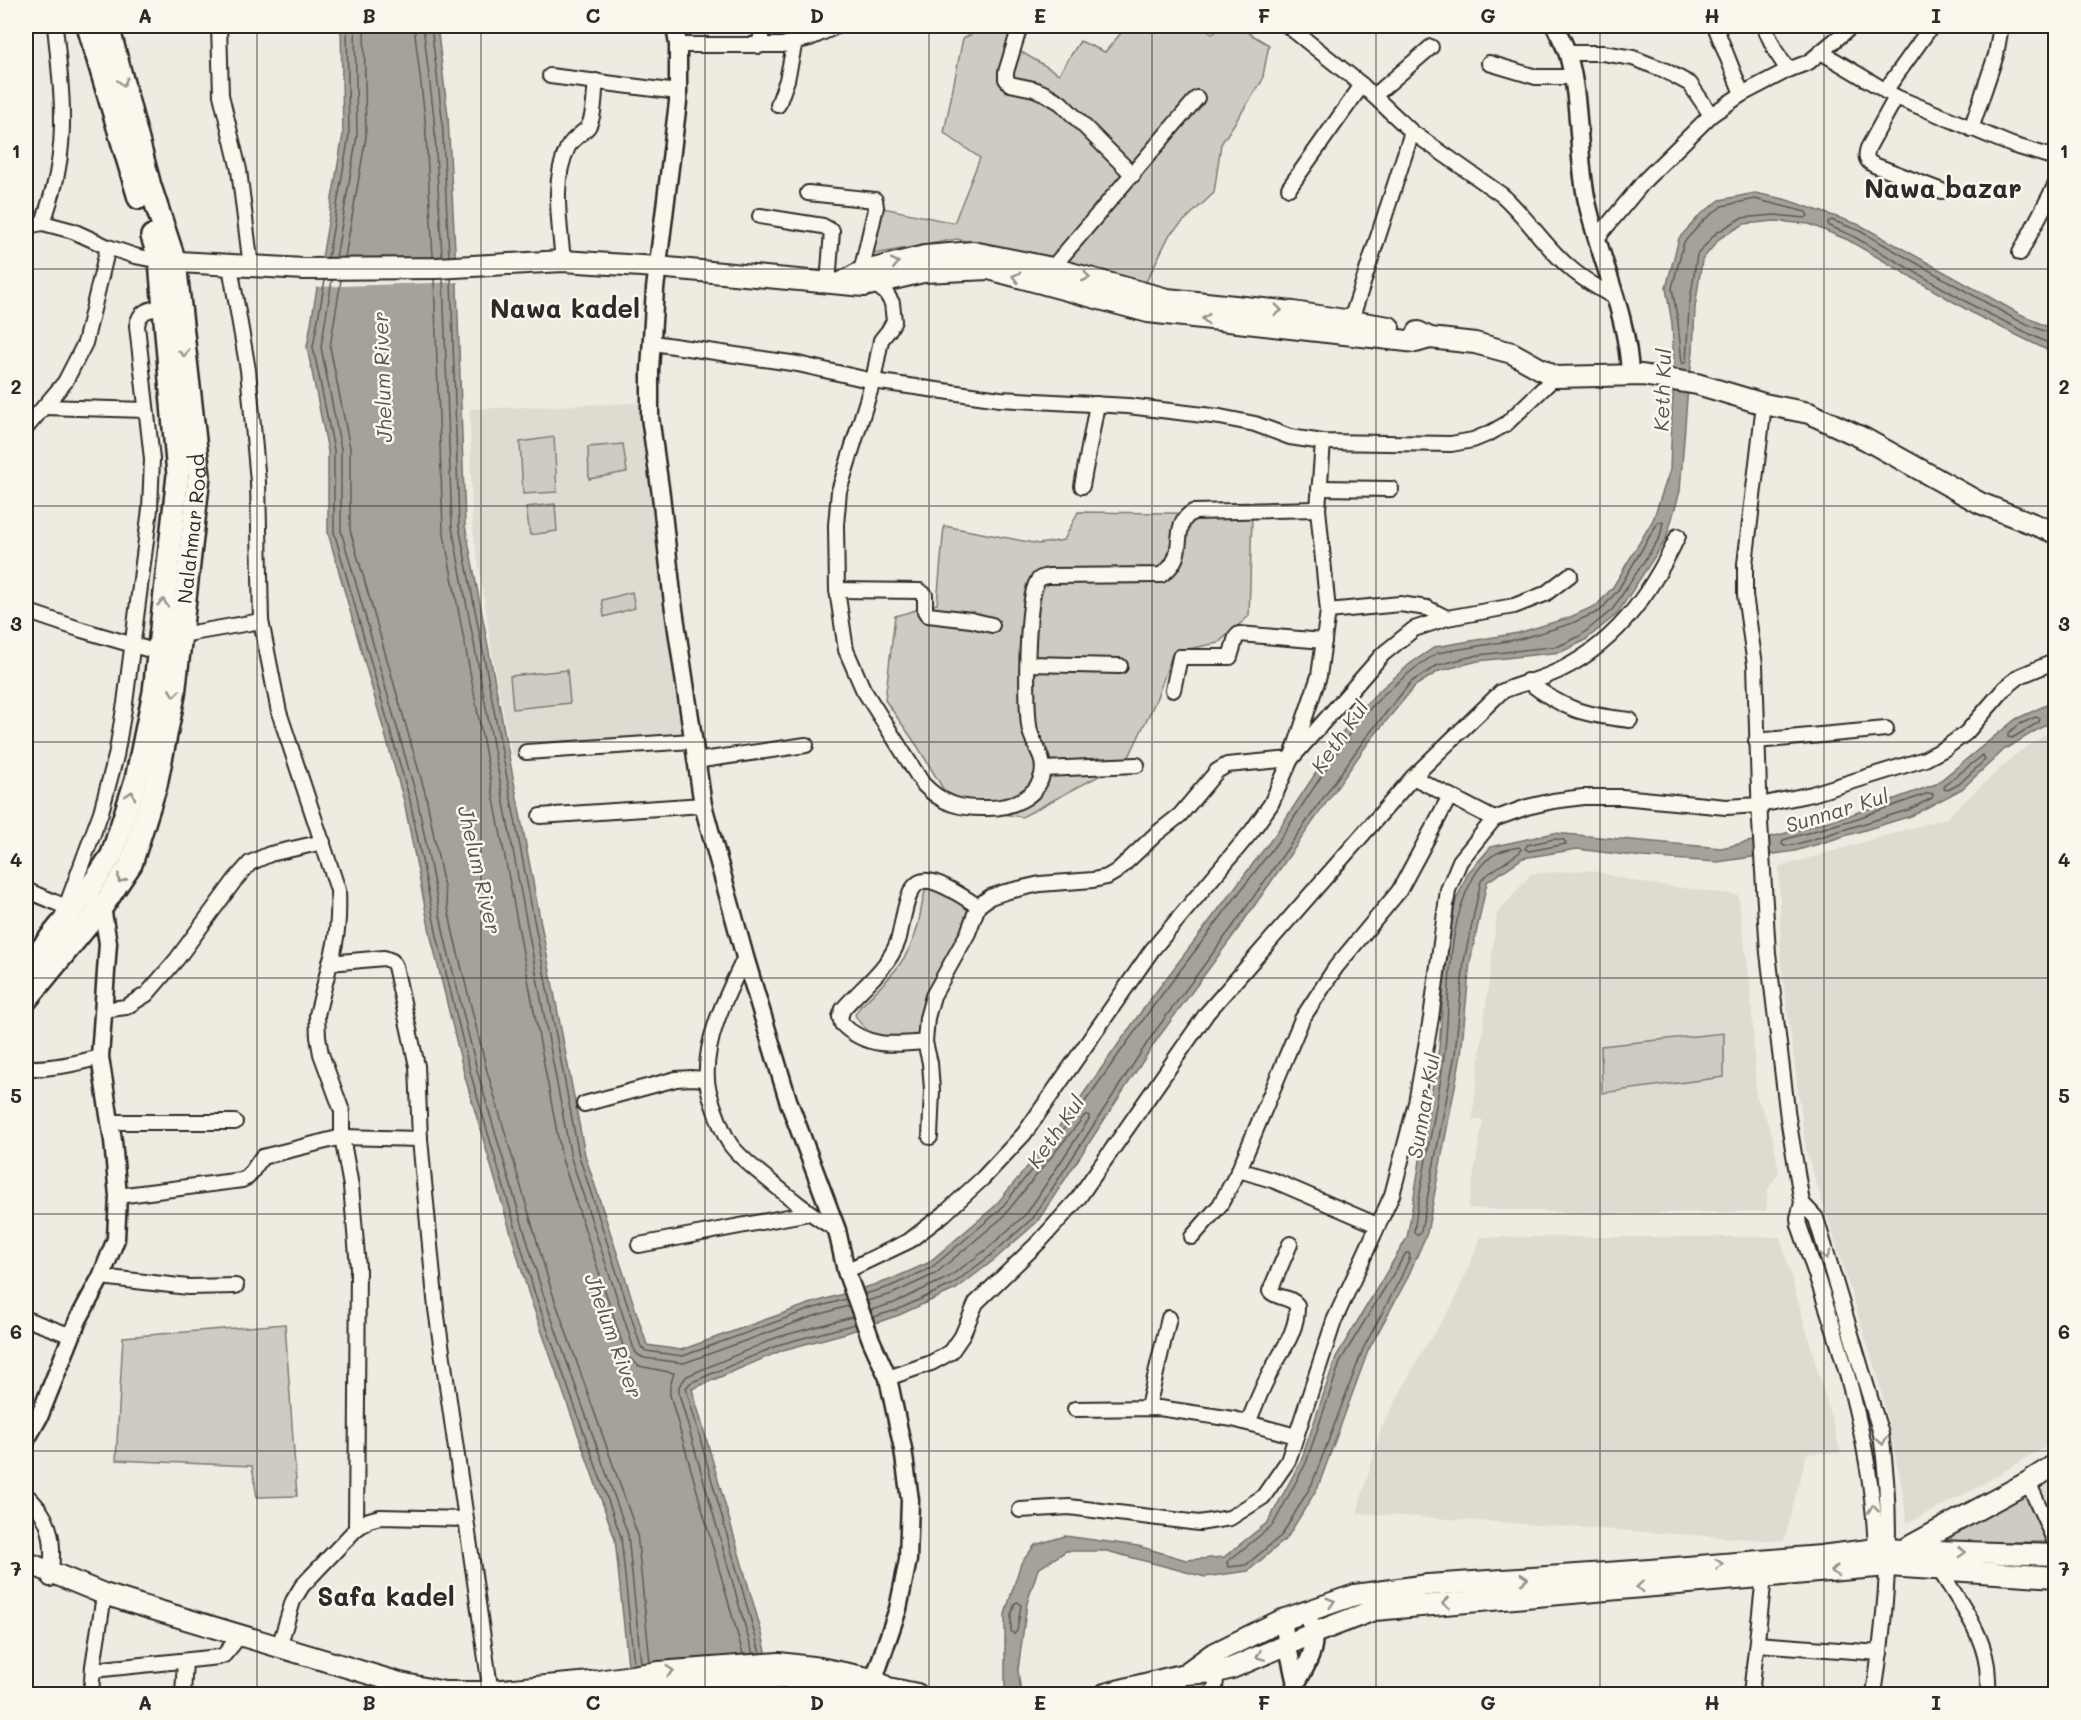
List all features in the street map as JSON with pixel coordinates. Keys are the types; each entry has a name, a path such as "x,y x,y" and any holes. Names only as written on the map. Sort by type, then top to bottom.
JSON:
{"main road":[{"name":"Nalahmar Road","path":"26,1000 94,901 112,855 136,780 154,692 178,476 164,307 167,261 138,195 88,26"},
{"name":"Nalahmar Road","path":"26,968 58,928 94,901 131,864 156,785 174,695 199,476 167,261 108,26"},
{"path":"167,261 304,269 437,268 563,261 657,267 864,286 868,278 925,256 973,252 1052,268 1167,299 1293,312 1415,331 1430,338 1475,344 1512,353 1555,377 1636,375 1696,384 1764,404 1809,413 1865,439 1980,503 2055,533"},
{"path":"868,278 923,272 989,269 1148,312 1416,342 1430,338"},
{"path":"1105,1695 1185,1674 1217,1672 1374,1610 1764,1577 1887,1556 2028,1482 2055,1464"},
{"path":"1185,1674 1211,1655 1306,1610 1355,1595 1428,1585 1821,1556 2055,1555"},
{"path":"1887,1556 1939,1569 2055,1577"},
{"path":"26,1562 103,1602 400,1693"},
{"path":"26,1571 428,1689 460,1693 589,1690 781,1671 917,1695"}],"street":[{"path":"44,223 57,173 62,129 61,86 55,26"},
{"path":"219,26 221,95 239,170 251,267"},
{"path":"675,26 678,45 678,92 657,267 650,370 650,417 692,741 703,805 788,1100 837,1230 849,1278 871,1340 888,1378 903,1449 910,1500 908,1560 898,1610 875,1688"},
{"path":"759,46 763,26"},
{"path":"678,45 782,45 810,38 837,26"},
{"path":"1020,26 1006,79 1010,84 1034,89 1061,103 1133,175"},
{"path":"1288,26 1362,85 1412,132 1502,195 1569,268 1616,298"},
{"path":"1555,26 1567,53 1573,77 1586,197 1636,375"},
{"path":"1714,26 1742,93"},
{"path":"1764,26 1776,52 1788,70"},
{"path":"1597,238 1646,179 1711,115 1742,93 1809,62 1852,26"},
{"path":"1971,129 1996,55 2001,26"},
{"path":"1930,28 1891,94 1866,157 1868,162 1874,165 1942,191"},
{"path":"778,105 789,71 795,41"},
{"path":"1374,96 1431,47"},
{"path":"1821,52 1891,94 1971,129 2055,158"},
{"path":"1567,53 1603,53 1633,58 1671,73 1690,84 1711,115"},
{"path":"1488,63 1536,77 1573,77"},
{"path":"550,76 678,92"},
{"path":"563,261 558,200 560,176 568,147 587,128 591,120 596,81"},
{"path":"1289,188 1362,85"},
{"path":"1052,268 1197,98"},
{"path":"1351,320 1412,132"},
{"path":"2020,253 2055,184"},
{"path":"808,193 874,200 876,207 868,278 886,293 892,303 894,321 881,340 873,381 839,491 836,525 837,591 846,650 863,689 923,784 935,796 951,805 977,809 999,808 1018,802 1034,791 1042,777 1043,764 1030,732 1028,707 1030,601 1037,581 1041,577 1161,575 1170,570 1175,563 1179,552 1180,530 1183,521 1193,512 1318,509"},
{"path":"2043,210 2055,219"},
{"path":"760,216 823,226 832,231 835,283"},
{"path":"26,226 44,223 73,231 135,256 167,261"},
{"path":"26,428 65,382 85,343 108,247"},
{"path":"230,266 248,370 258,482 261,621 279,712 338,890 337,942 317,1015 318,1037 342,1111 342,1137 351,1186 358,1267 356,1529"},
{"path":"58,928 101,812 116,756 150,509 152,459 137,326 141,313 147,309 164,307"},
{"path":"653,343 798,364 873,381 1000,399 1166,410 1220,417 1255,424 1290,436 1323,442 1451,444 1473,440 1506,424 1555,377"},
{"path":"1764,404 1745,564 1745,595 1755,665 1756,741 1768,953 1788,1118 1802,1203 1798,1218 1799,1225 1842,1353 1887,1556"},
{"path":"1082,486 1097,405"},
{"path":"44,407 146,410"},
{"path":"849,1278 909,1241 935,1221 983,1178 1024,1134 1152,950 1252,831 1271,804 1291,759 1319,676 1328,611 1318,509 1323,442"},
{"path":"1319,488 1391,489"},
{"path":"888,1378 931,1363 951,1352 962,1336 976,1303 1040,1241 1077,1200 1207,1013 1413,777 1488,702 1501,692 1549,675 1601,645 1625,622 1646,596 1662,570 1678,536"},
{"path":"930,1137 932,1090 930,1063 925,1042 927,1018 933,996 968,933 978,906 990,897 1040,884 1107,877 1117,871 1180,814 1217,771 1227,765 1291,759 1383,654 1414,629 1447,618 1514,606 1545,594 1570,574"},
{"path":"837,591 920,591 925,595 925,611 928,615 992,625"},
{"path":"1328,611 1400,604 1427,608 1447,618"},
{"path":"26,611 178,659"},
{"path":"181,635 261,621"},
{"path":"1173,690 1180,657 1230,657 1239,633 1324,641"},
{"path":"1020,1510 1069,1507 1199,1523 1230,1518 1263,1497 1288,1461 1334,1321 1392,1195 1416,1103 1431,1018 1448,890 1460,861 1494,819 1527,807 1583,797 1622,796 1726,807 1760,805 1812,794 1925,759 1944,749 1966,733 2005,688 2020,676 2055,661"},
{"path":"1028,664 1120,666"},
{"path":"1527,681 1558,704 1582,713 1630,720"},
{"path":"1756,741 1886,729"},
{"path":"526,752 692,741"},
{"path":"695,761 806,745"},
{"path":"1043,769 1137,765"},
{"path":"1413,777 1494,819"},
{"path":"1192,1237 1220,1204 1239,1170 1302,1019 1336,967 1399,891 1450,796"},
{"path":"540,816 703,805"},
{"path":"103,1010 126,1007 147,994 177,959 250,863 270,854 323,842"},
{"path":"925,1042 888,1045 860,1038 842,1024 840,1017 843,1009 888,961 897,944 910,891 917,883 926,880 934,882 978,906"},
{"path":"26,890 66,907"},
{"path":"26,1440 39,1417 72,1336 101,1277 116,1239 118,1196 100,1057 108,942 94,901"},
{"path":"745,957 722,1005 710,1046 706,1079 716,1112 729,1143 750,1166 809,1213 837,1230"},
{"path":"330,963 384,958 392,961 395,966 417,1066 420,1139 436,1309 491,1693"},
{"path":"26,1068 44,1069 100,1057"},
{"path":"584,1104 666,1081 706,1079"},
{"path":"110,1122 235,1122"},
{"path":"118,1196 242,1180 248,1177 262,1158 342,1137 420,1139"},
{"path":"1239,1170 1275,1181 1377,1225"},
{"path":"1802,1203 1816,1218 1881,1434 1888,1488 1887,1556 1884,1627 1874,1695"},
{"path":"639,1245 809,1213"},
{"path":"1248,1423 1267,1377 1287,1345 1293,1330 1297,1305 1293,1301 1271,1293 1270,1289 1290,1244"},
{"path":"101,1277 188,1287 236,1286"},
{"path":"1148,1407 1169,1318"},
{"path":"26,1319 72,1336"},
{"path":"1075,1409 1148,1407 1204,1414 1296,1436"},
{"path":"2028,1482 2055,1545"},
{"path":"26,1495 37,1505 48,1521 52,1542 51,1577"},
{"path":"279,1647 293,1600 302,1586 356,1529 369,1520 380,1517 465,1519"},
{"path":"1939,1569 1981,1641 1987,1665 1989,1695"},
{"path":"1751,1695 1764,1577"},
{"path":"91,1695 103,1602"},
{"path":"1293,1689 1305,1668 1313,1647 1314,1633 1306,1610"},
{"path":"1282,1620 1288,1644 1293,1689"},
{"path":"93,1670 224,1655 234,1643"},
{"path":"1756,1644 1880,1653"},
{"path":"183,1695 186,1660"},
{"path":"1210,1695 1215,1688 1217,1672"}],"shaded area":[{"path":"991,26 1023,26 1016,49 1059,74 1080,41 1105,52 1127,26 1204,26 1212,34 1225,26 1237,26 1269,45 1262,81 1221,144 1214,193 1170,234 1145,284 957,239 863,256 879,207 954,223 980,158 944,133 963,38"},
{"path":"639,403 653,472 688,738 512,755 496,676 472,522 470,409"},
{"path":"554,437 557,492 523,494 520,442"},
{"path":"623,444 627,472 589,479 588,447"},
{"path":"555,504 557,531 530,535 526,507"},
{"path":"1078,512 1252,514 1249,616 1218,643 1173,652 1156,700 1127,761 1022,817 990,812 945,792 918,747 885,700 895,616 937,604 944,526 1039,544 1064,540"},
{"path":"632,592 635,608 604,617 602,600"},
{"path":"567,670 570,703 513,709 510,676"},
{"path":"2054,729 2056,730 2055,1442 1975,1489 1907,1523 1901,1482 1879,1381 1806,1150 1781,963 1779,867 1946,818 2015,755"},
{"path":"1588,870 1643,883 1738,895 1751,990 1756,1095 1772,1133 1779,1172 1768,1189 1766,1211 1606,1214 1468,1208 1483,1120 1472,1120 1497,914 1531,874"},
{"path":"926,888 933,888 975,908 921,1040 884,1038 868,1031 855,1015 895,971 909,950 918,925"},
{"path":"1724,1033 1724,1077 1602,1093 1601,1046"},
{"path":"1481,1237 1780,1237 1841,1453 1807,1453 1784,1541 1357,1513 1381,1429 1423,1350 1452,1306"},
{"path":"285,1324 297,1496 257,1497 252,1466 116,1460 123,1337"},
{"path":"2055,1465 2055,1544 2028,1482"},
{"path":"2026,1493 2047,1542 1951,1542 1951,1533"}],"water":[{"path":"341,26 437,26 448,116 457,288 465,525 585,1155 647,1345 681,1350 809,1304 887,1281 928,1263 994,1207 1038,1154 1143,1009 1277,832 1352,718 1380,690 1411,663 1435,647 1518,633 1568,618 1597,605 1613,587 1653,520 1670,470 1674,367 1672,323 1666,288 1679,238 1700,215 1720,200 1755,193 1784,199 1860,225 2018,313 2056,331 2055,354 1976,315 1848,240 1809,224 1775,221 1744,224 1720,238 1702,260 1695,308 1680,491 1666,539 1617,614 1584,641 1561,652 1478,661 1439,671 1415,686 1368,743 1238,929 1158,1038 1037,1222 994,1260 956,1289 899,1315 846,1333 783,1350 692,1389 762,1634 776,1694 631,1694 615,1539 529,1295 465,1077 431,937 404,801 328,533 328,451 307,347 343,134"},
{"path":"2055,701 2055,722 2052,721 2005,749 1962,789 1911,816 1795,851 1717,862 1642,857 1577,849 1523,858 1487,882 1470,962 1461,1055 1427,1233 1406,1281 1368,1351 1318,1487 1287,1538 1248,1571 1205,1577 1107,1551 1066,1551 1038,1569 1027,1603 1018,1670 1021,1694 1005,1694 1005,1614 1021,1563 1035,1545 1065,1536 1138,1546 1186,1560 1224,1557 1268,1522 1301,1461 1336,1357 1407,1238 1439,1048 1447,944 1456,900 1468,873 1491,847 1554,833 1721,848 1779,835 1853,814 1936,784 2016,719"}],"pier":[{"path":"458,258 460,282 314,287 319,260"}],"district":[{"name":"Nawa bazar","path":"1943,189"},
{"name":"Nawa kadel","path":"565,309"},
{"name":"Safa kadel","path":"386,1597"}],"water label":[{"name":"Jhelum River","path":"383,377"},
{"name":"Keth Kul","path":"1663,390"},
{"name":"Keth Kul","path":"1340,737"},
{"name":"Sunnar Kul","path":"1837,811"},
{"name":"Jhelum River","path":"479,870"},
{"name":"Sunnar Kul","path":"1424,1106"},
{"name":"Keth Kul","path":"1056,1132"},
{"name":"Jhelum River","path":"613,1336"}]}
